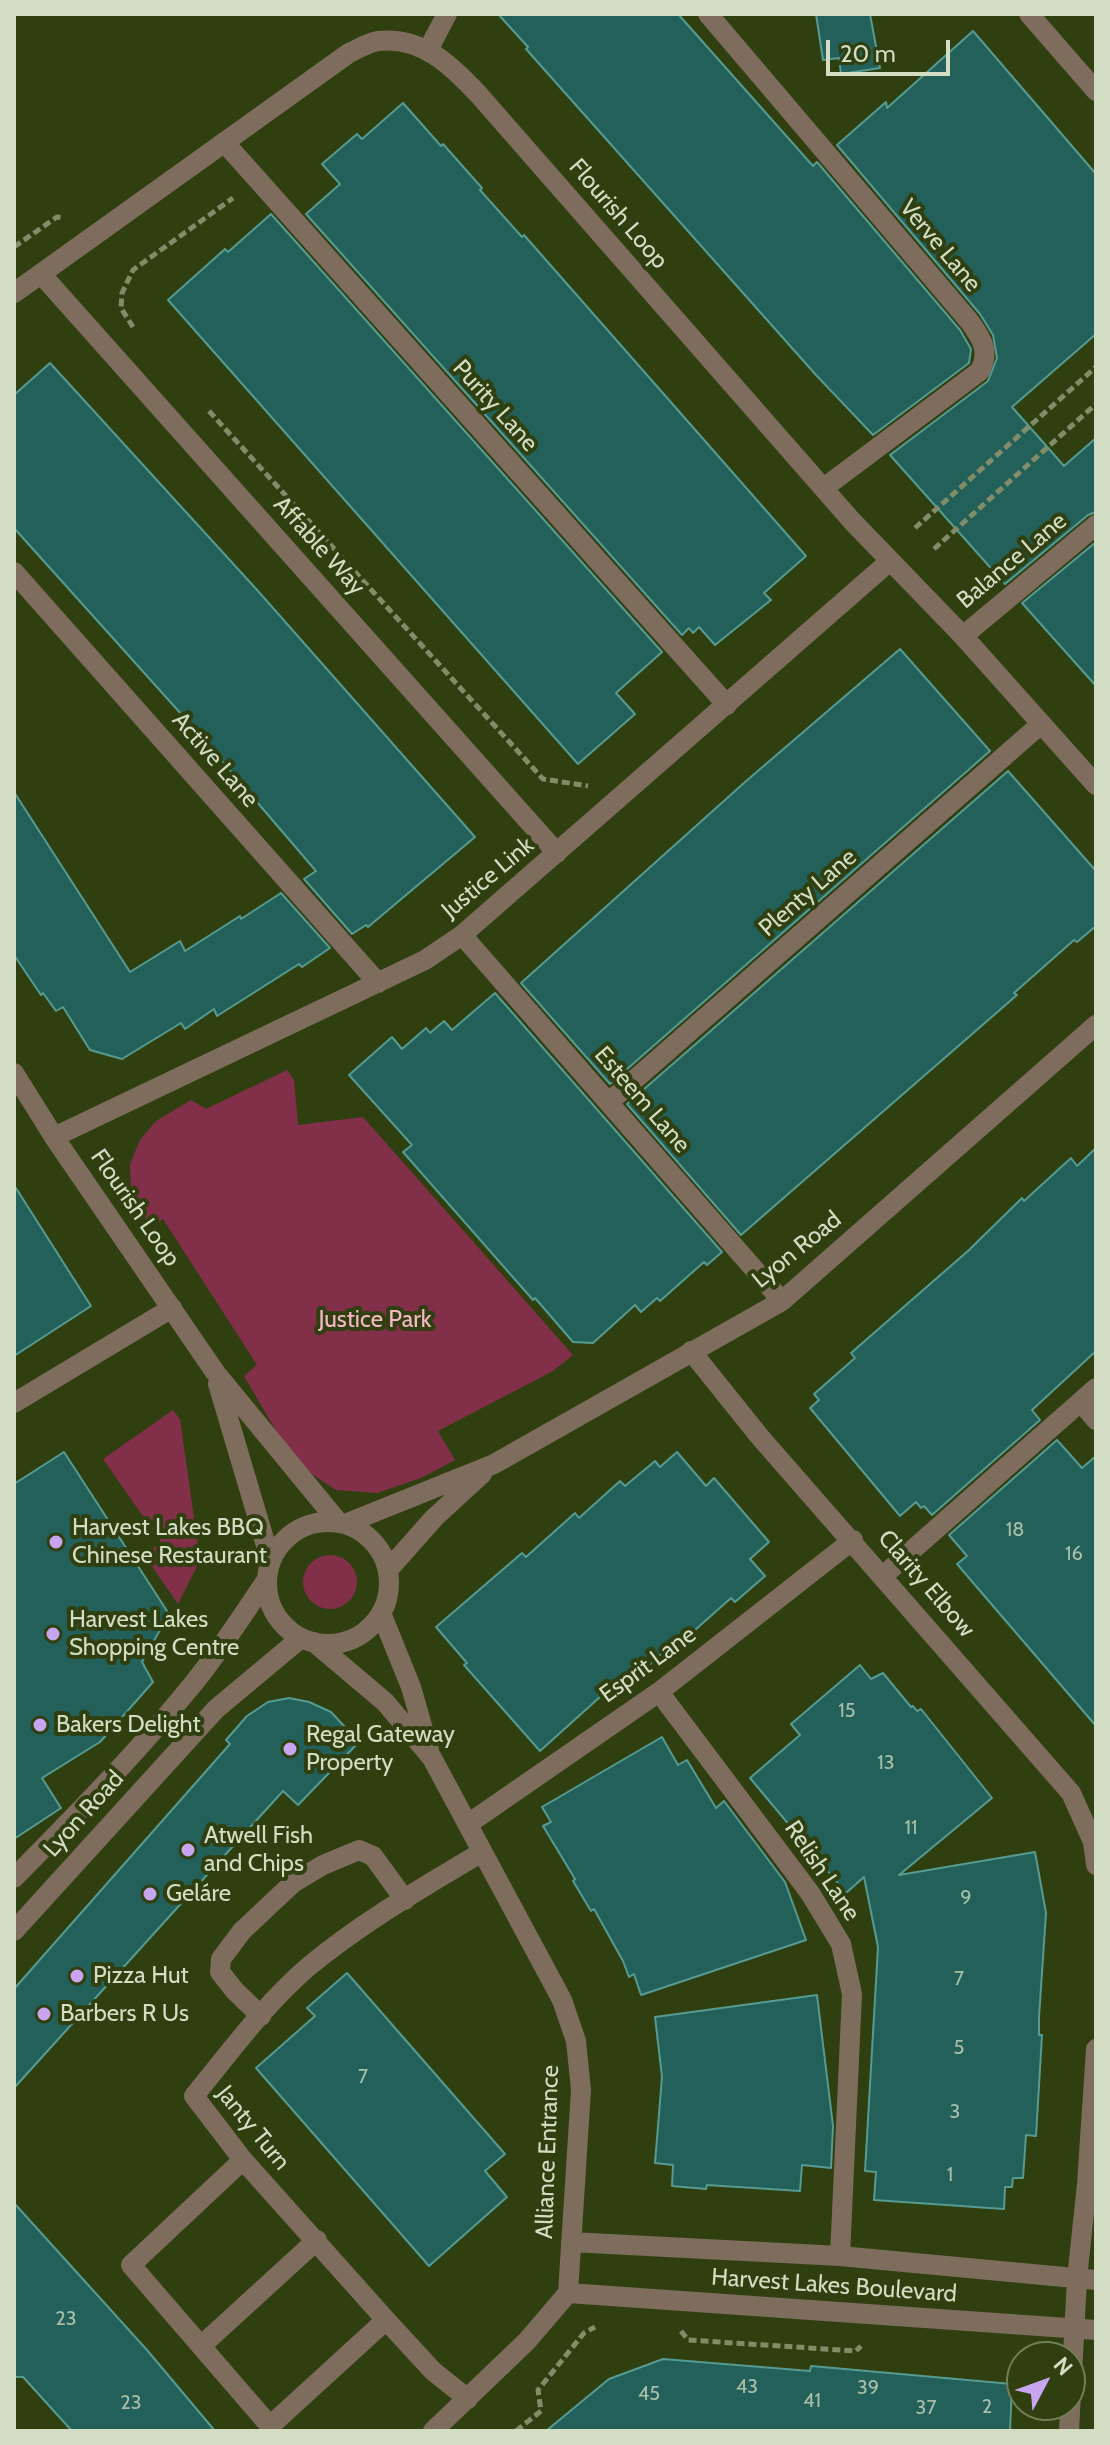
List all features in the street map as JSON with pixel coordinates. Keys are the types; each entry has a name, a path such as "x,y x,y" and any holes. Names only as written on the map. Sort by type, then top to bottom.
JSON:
{"street":[{"path":"428,50 447,14"},
{"name":"Verve Lane","path":"708,14 970,322 986,348 986,360 980,371 825,487"},
{"path":"1029,14 1096,91"},
{"name":"Flourish Loop","path":"14,293 349,53 377,41 428,50 452,66 479,95 890,561 963,636 1096,785"},
{"name":"Purity Lane","path":"224,142 727,705"},
{"name":"Affable Way","path":"41,274 557,853"},
{"name":"Balance Lane","path":"963,636 1096,525"},
{"name":"Justice Link","path":"54,1137 425,960 462,935 890,561"},
{"name":"Active Lane","path":"14,572 378,983"},
{"name":"Plenty Lane","path":"609,1102 1041,724"},
{"name":"Esteem Lane","path":"462,935 782,1301"},
{"name":"Lyon Road","path":"342,1523 494,1464 782,1301 1096,1025"},
{"name":"Flourish Loop","path":"14,1073 54,1137 215,1372 342,1523"},
{"path":"14,1403 172,1308"},
{"name":"Clarity Elbow","path":"691,1351 760,1437 884,1575 1071,1793 1093,1842 1096,1865"},
{"name":"Flourish Loop","path":"215,1372 270,1559"},
{"path":"884,1575 1088,1395 1096,1420"},
{"name":"Lyon Road","path":"388,1570 434,1518 494,1464"},
{"path":"319,1522 342,1523 373,1541 388,1570 387,1600 369,1629 352,1639 333,1644 307,1640 286,1628 275,1614 268,1598 266,1581 270,1559 282,1541 298,1529 319,1522"},
{"name":"Esprit Lane","path":"468,1824 659,1692 853,1540"},
{"name":"Lyon Road","path":"14,1878 169,1713 266,1581"},
{"name":"Alliance Entrance","path":"381,1613 411,1687 432,1758"},
{"name":"Lyon Road","path":"14,1931 216,1709 307,1640"},
{"name":"Alliance Entrance","path":"307,1640 385,1702 432,1758 562,2000 576,2041 581,2090 568,2293"},
{"name":"Relish Lane","path":"659,1692 810,1893 841,1944 852,1994 840,2256"},
{"path":"261,2016 220,1972 221,1959 242,1931 293,1883 323,1865 359,1850 373,1856 405,1900"},
{"name":"Janty Turn","path":"468,2399 433,2371 386,2320 243,2160 194,2096 261,2016 308,1968 405,1900 482,1852"},
{"path":"1069,2431 1086,2330 1087,2184 1096,2049"},
{"path":"243,2160 131,2265 270,2426 386,2320"},
{"path":"201,2346 317,2240"},
{"name":"Harvest Lakes Boulevard","path":"571,2242 840,2256 1087,2280"},
{"path":"433,2431 527,2341 568,2293"},
{"name":"Harvest Lakes Boulevard","path":"568,2293 1086,2330"}],"path":[{"path":"142,337 121,308 122,293 133,270 244,191"},
{"path":"915,528 1096,367"},
{"path":"934,549 1096,404"},
{"path":"206,407 543,779 590,787"},
{"path":"516,2431 541,2411 538,2390 584,2333 603,2322"}],"green space":[{"name":"Justice Park","path":"287,1070 294,1080 298,1125 363,1117 573,1355 553,1371 438,1431 455,1460 421,1478 377,1493 336,1490 312,1474 285,1446 244,1376 257,1365 163,1219 149,1227 131,1194 130,1164 140,1140 156,1121 191,1100 206,1109"},
{"path":"173,1410 180,1419 200,1560 178,1604 144,1555 161,1542 103,1459"},
{"path":"330,1555 349,1563 357,1582 349,1601 330,1609 311,1601 303,1582 311,1563"}],"building":[{"path":"498,14 678,14 813,166 817,162 960,330 971,349 969,363 873,435 816,375"},
{"path":"816,14 870,14 880,68 841,74 839,58 823,60"},
{"path":"973,31 1096,174 1096,334 1012,407 1064,466 1096,438 1096,512 1088,515 1005,584 890,455 988,381 997,358 993,335 980,314 837,145 886,102 887,108"},
{"path":"403,103 441,146 443,144 522,237 524,235 806,556 764,593 771,600 715,645 699,627 693,633 689,628 682,635 306,214 340,184 322,164 357,134 362,139"},
{"path":"271,214 662,652 616,693 635,714 578,764 168,300 225,249 228,252"},
{"path":"50,363 258,591 475,837 368,927 366,925 352,934 304,879 316,871 191,725 14,528 14,395"},
{"path":"1096,542 1096,686 1022,603"},
{"path":"900,649 990,751 610,1084 521,983 745,782"},
{"path":"1008,771 1096,871 1096,926 1077,942 1074,940 1014,993 1017,995 741,1235 627,1104"},
{"path":"14,792 130,972 180,941 185,951 281,893 330,948 217,1016 214,1009 185,1029 181,1023 122,1059 90,1050 63,1007 56,1011 14,955"},
{"path":"495,993 722,1252 707,1265 704,1262 660,1301 657,1298 641,1312 635,1305 593,1343 573,1342 535,1298 533,1300 403,1152 412,1145 349,1075 392,1037 402,1049 426,1028 430,1033 444,1021 452,1030"},
{"path":"1096,1148 1096,1351 1032,1410 1040,1420 932,1515 916,1502 900,1516 810,1408 819,1400 814,1394 855,1358 851,1353 969,1250 1022,1198 1024,1201 1071,1158 1077,1166"},
{"path":"14,1185 91,1306 14,1356"},
{"path":"1057,1440 1082,1468 1096,1456 1096,1726 957,1564 967,1556 949,1535"},
{"path":"64,1452 169,1614 142,1662 153,1682 100,1742 42,1778 61,1808 14,1839 14,1484"},
{"path":"677,1452 706,1486 714,1478 769,1542 750,1559 765,1576 735,1602 731,1598 686,1638 683,1634 637,1676 631,1669 540,1751 464,1665 467,1663 436,1627 522,1553 526,1557 575,1513 579,1518 620,1481 625,1486 655,1461 660,1467"},
{"path":"860,1665 871,1679 883,1673 911,1707 917,1711 921,1709 992,1798 899,1875 1035,1852 1046,1913 1036,2136 1026,2135 1023,2178 1013,2178 1012,2187 1005,2187 1004,2209 874,2200 876,2172 865,2171 878,1947 864,1877 846,1893 750,1778 800,1735 791,1724"},
{"path":"289,1698 309,1702 331,1712 359,1742 298,1805 283,1791 14,2088 14,1989 230,1744 226,1740 247,1716 268,1702"},
{"path":"662,1737 678,1765 687,1760 716,1808 724,1801 785,1882 806,1940 641,1995 634,1974 629,1977 594,1909 591,1911 543,1826 551,1822 542,1807"},
{"path":"347,1973 505,2154 485,2171 507,2197 429,2266 256,2068 315,2016 307,2008"},
{"path":"817,1995 833,2126 831,2168 802,2165 800,2191 672,2186 673,2165 655,2163 662,2077 655,2017"},
{"path":"14,2203 147,2350 215,2431 72,2431 23,2377 14,2377"},
{"path":"663,2359 810,2371 811,2366 1006,2383 1006,2421 1010,2421 1010,2431 546,2431 609,2379"}],"place":[{"name":"Harvest Lakes BBQ Chinese Restaurant","path":"56,1542"},
{"name":"Harvest Lakes Shopping Centre","path":"53,1634"},
{"name":"Bakers Delight","path":"40,1725"},
{"name":"Regal Gateway Property","path":"290,1749"},
{"name":"Atwell Fish and Chips","path":"188,1850"},
{"name":"Geláre","path":"150,1894"},
{"name":"Pizza Hut","path":"77,1976"},
{"name":"Barbers R Us","path":"44,2014"}]}
